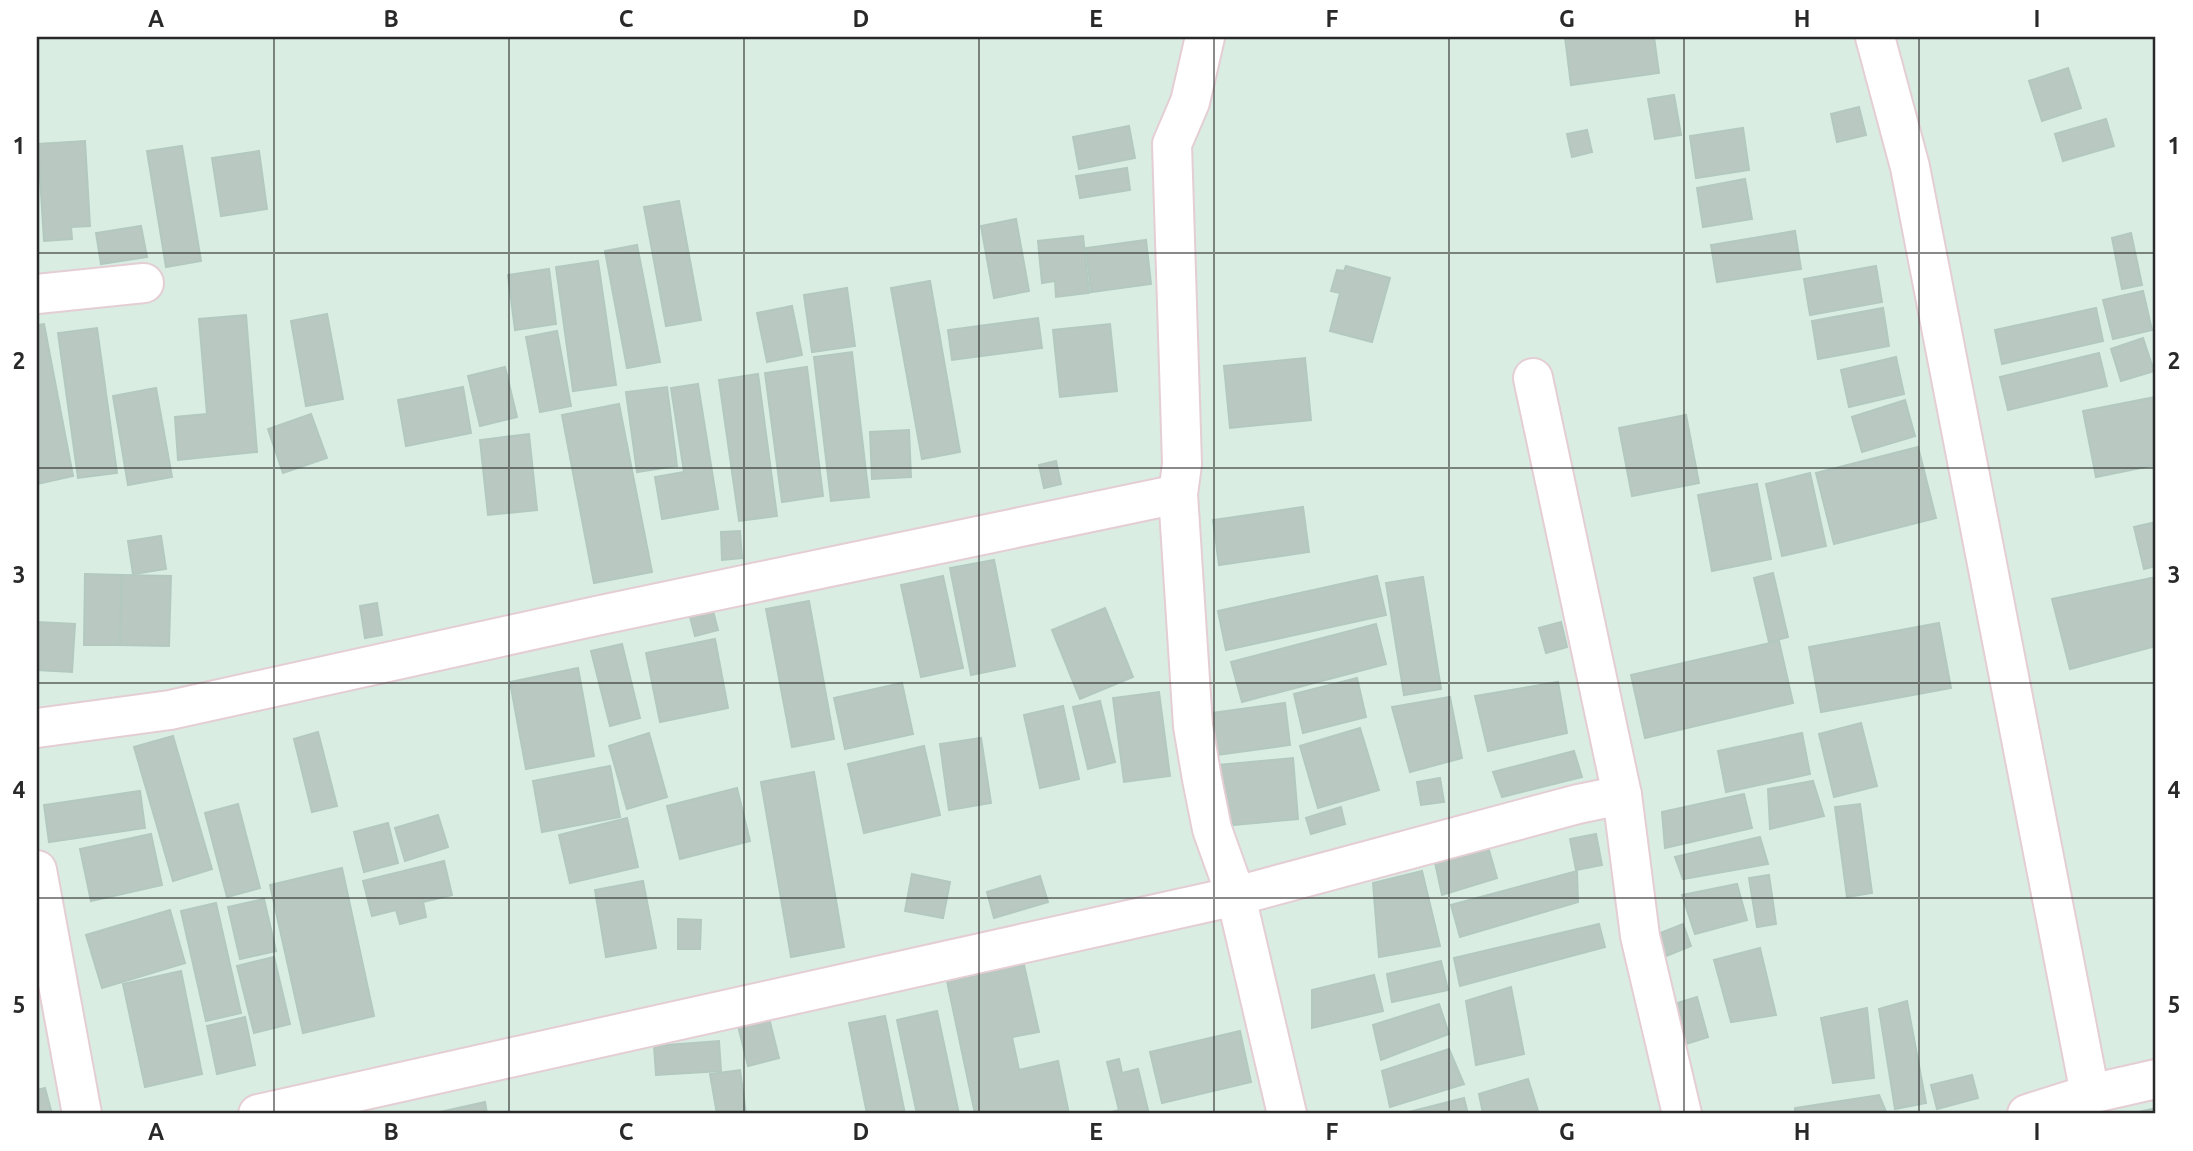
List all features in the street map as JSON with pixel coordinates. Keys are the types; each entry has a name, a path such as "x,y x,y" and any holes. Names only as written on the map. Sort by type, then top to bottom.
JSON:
{"street":[{"path":"1205,37 1190,102 1172,144 1182,464 1178,494 1193,726 1212,829 1236,896 1287,1114"},
{"path":"1875,37 1910,167 2090,1094"},
{"path":"37,294 144,284"},
{"path":"1533,378 1622,795 1640,936 1682,1114"},
{"path":"37,728 170,710 596,616 1178,494"},
{"path":"258,1114 1236,896 1578,804 1622,795"},
{"path":"37,870 82,1114"},
{"path":"2027,1114 2090,1094 2156,1079"}],"building":[{"path":"1565,37 1654,37 1659,73 1571,85"},
{"path":"2068,68 2081,108 2042,121 2029,81"},
{"path":"1674,95 1681,135 1655,139 1648,99"},
{"path":"1859,107 1866,135 1837,142 1831,114"},
{"path":"2106,119 2114,146 2063,161 2055,134"},
{"path":"1129,126 1135,158 1079,169 1073,137"},
{"path":"1743,128 1749,170 1696,178 1690,136"},
{"path":"1587,130 1592,152 1572,157 1567,134"},
{"path":"85,141 90,226 71,227 72,239 44,241 38,144"},
{"path":"182,146 201,261 166,267 147,151"},
{"path":"259,151 267,209 221,216 212,158"},
{"path":"1127,168 1130,190 1080,198 1076,176"},
{"path":"1745,179 1752,219 1703,227 1697,188"},
{"path":"679,201 701,320 666,326 644,207"},
{"path":"1016,219 1029,291 994,298 981,226"},
{"path":"141,226 147,257 101,264 96,233"},
{"path":"1795,231 1801,269 1717,282 1711,245"},
{"path":"2131,233 2142,285 2122,289 2112,238"},
{"path":"1083,236 1089,293 1056,297 1055,281 1042,283 1038,241"},
{"path":"1146,240 1151,284 1091,292 1086,248"},
{"path":"637,245 660,362 627,368 605,251"},
{"path":"598,261 616,385 573,391 556,267"},
{"path":"1346,266 1390,278 1372,342 1330,331 1340,293 1331,291 1337,270 1344,271"},
{"path":"1876,266 1882,302 1810,315 1804,279"},
{"path":"549,269 556,324 515,330 508,275"},
{"path":"930,281 960,452 922,459 891,288"},
{"path":"847,288 855,346 812,352 804,295"},
{"path":"2143,291 2152,330 2113,339 2103,300"},
{"path":"792,306 802,355 767,362 757,313"},
{"path":"1883,308 1889,346 1818,359 1812,321"},
{"path":"2096,308 2103,341 2002,364 1995,330"},
{"path":"327,314 343,399 306,406 291,321"},
{"path":"246,315 257,452 178,460 175,417 207,414 199,319"},
{"path":"1038,318 1042,348 952,360 948,330"},
{"path":"44,324 73,476 37,484 37,325"},
{"path":"1110,324 1117,391 1060,397 1053,330"},
{"path":"97,328 117,473 78,478 58,333"},
{"path":"557,331 571,406 540,412 526,337"},
{"path":"2143,338 2154,371 2121,381 2111,349"},
{"path":"852,352 869,497 831,501 814,357"},
{"path":"2099,353 2107,386 2008,410 2000,377"},
{"path":"1896,357 1904,394 1849,407 1841,370"},
{"path":"1305,358 1311,420 1230,428 1224,366"},
{"path":"505,367 517,417 480,426 468,376"},
{"path":"807,367 823,496 782,502 765,373"},
{"path":"758,374 777,516 739,521 719,380"},
{"path":"698,384 718,509 662,519 655,477 684,472 671,388"},
{"path":"463,387 471,433 406,446 398,400"},
{"path":"667,387 677,466 637,472 626,392"},
{"path":"156,388 172,477 128,485 113,396"},
{"path":"2155,397 2156,465 2096,477 2083,411"},
{"path":"1905,400 1915,436 1862,452 1852,417"},
{"path":"619,404 652,572 594,583 562,415"},
{"path":"311,414 327,458 283,473 268,429"},
{"path":"1686,415 1699,483 1632,496 1619,428"},
{"path":"909,430 911,477 872,479 870,432"},
{"path":"529,434 537,510 488,515 480,440"},
{"path":"1918,447 1936,518 1834,544 1816,473"},
{"path":"1056,461 1061,484 1044,488 1039,465"},
{"path":"1810,473 1826,546 1782,556 1766,484"},
{"path":"1757,484 1771,559 1712,571 1698,495"},
{"path":"1303,507 1309,552 1219,565 1213,520"},
{"path":"2156,522 2156,566 2144,569 2134,527"},
{"path":"740,531 742,558 722,560 721,532"},
{"path":"161,536 166,569 133,574 128,541"},
{"path":"994,560 1015,666 971,675 950,568"},
{"path":"1773,573 1788,637 1769,642 1754,578"},
{"path":"85,574 122,575 120,645 84,645"},
{"path":"122,575 171,576 169,646 120,645"},
{"path":"943,576 963,668 921,677 901,585"},
{"path":"1377,576 1386,615 1226,650 1218,611"},
{"path":"1423,577 1441,689 1404,695 1386,583"},
{"path":"2156,577 2156,646 2070,669 2052,599"},
{"path":"809,601 834,739 792,747 766,609"},
{"path":"377,603 382,635 365,638 360,606"},
{"path":"1105,608 1133,677 1080,699 1052,630"},
{"path":"713,611 718,630 695,636 690,617"},
{"path":"37,622 75,624 72,672 37,670"},
{"path":"1561,622 1567,647 1546,653 1539,628"},
{"path":"1939,623 1951,688 1821,712 1809,647"},
{"path":"1376,624 1386,664 1242,702 1231,662"},
{"path":"715,639 728,708 660,722 646,653"},
{"path":"1779,641 1793,703 1645,738 1631,675"},
{"path":"622,644 640,718 610,726 591,651"},
{"path":"578,668 594,756 526,769 510,682"},
{"path":"1357,678 1366,717 1303,733 1294,694"},
{"path":"1558,682 1567,733 1488,751 1475,696"},
{"path":"902,683 913,734 845,749 834,698"},
{"path":"1159,692 1170,776 1124,782 1113,698"},
{"path":"1450,697 1462,758 1410,772 1392,707"},
{"path":"1100,701 1115,762 1088,769 1073,707"},
{"path":"1285,703 1290,745 1216,755 1211,713"},
{"path":"1063,706 1079,779 1040,788 1024,715"},
{"path":"1861,723 1877,786 1834,797 1819,734"},
{"path":"1360,728 1379,790 1318,808 1300,746"},
{"path":"318,732 337,806 312,812 294,739"},
{"path":"649,733 667,797 627,809 609,746"},
{"path":"1802,733 1810,774 1726,792 1718,751"},
{"path":"173,736 212,869 173,881 134,747"},
{"path":"981,738 991,803 949,810 940,744"},
{"path":"924,746 940,815 864,833 848,764"},
{"path":"1574,751 1582,777 1502,797 1493,772"},
{"path":"1293,758 1298,819 1223,826 1218,765"},
{"path":"610,766 620,817 542,832 533,781"},
{"path":"814,772 844,947 791,957 761,782"},
{"path":"1440,778 1444,802 1421,805 1417,782"},
{"path":"1813,781 1824,816 1770,829 1768,789"},
{"path":"737,788 750,841 680,859 667,806"},
{"path":"140,791 145,828 49,842 44,805"},
{"path":"1744,794 1752,828 1665,848 1662,812"},
{"path":"238,804 260,888 227,897 205,813"},
{"path":"1860,804 1872,893 1847,897 1835,807"},
{"path":"1341,807 1345,824 1311,834 1306,818"},
{"path":"438,815 448,847 405,861 395,828"},
{"path":"627,818 638,867 570,883 559,835"},
{"path":"388,823 398,863 364,872 354,832"},
{"path":"151,834 162,885 91,901 80,849"},
{"path":"1596,834 1602,865 1576,870 1570,839"},
{"path":"1760,837 1768,864 1683,879 1675,857"},
{"path":"1487,843 1497,878 1442,895 1434,858"},
{"path":"444,861 452,895 423,902 426,917 400,924 396,910 372,916 363,881"},
{"path":"342,868 374,1016 303,1033 270,885"},
{"path":"1422,871 1440,946 1379,957 1373,883"},
{"path":"1577,871 1578,902 1460,937 1451,905"},
{"path":"912,874 950,882 943,918 905,911"},
{"path":"1769,875 1776,924 1757,927 1749,878"},
{"path":"1040,876 1048,902 994,918 987,892"},
{"path":"643,881 656,948 606,957 595,890"},
{"path":"1737,884 1747,920 1695,934 1682,895"},
{"path":"264,899 276,951 240,959 228,907"},
{"path":"216,903 241,1013 206,1021 181,911"},
{"path":"170,910 185,963 102,988 86,935"},
{"path":"678,919 701,920 700,949 678,949"},
{"path":"1599,924 1605,947 1460,986 1454,958"},
{"path":"1683,924 1691,946 1664,957 1655,935"},
{"path":"1760,948 1776,1015 1731,1022 1714,960"},
{"path":"274,957 290,1024 254,1033 237,966"},
{"path":"1441,961 1448,990 1392,1002 1387,974"},
{"path":"1024,965 1039,1032 1012,1037 1019,1070 1058,1061 1069,1114 975,1114 947,981"},
{"path":"181,971 202,1074 145,1087 123,984"},
{"path":"1374,975 1383,1011 1312,1028 1312,990"},
{"path":"1511,987 1524,1054 1476,1065 1466,1001"},
{"path":"1697,997 1708,1037 1683,1045 1671,1005"},
{"path":"1907,1001 1926,1103 1895,1109 1879,1009"},
{"path":"1439,1004 1449,1034 1381,1060 1373,1025"},
{"path":"1867,1008 1874,1078 1833,1083 1821,1018"},
{"path":"937,1011 959,1114 917,1114 897,1020"},
{"path":"768,1014 779,1058 748,1066 737,1022"},
{"path":"885,1016 905,1114 867,1114 849,1023"},
{"path":"245,1017 255,1065 217,1074 207,1026"},
{"path":"1240,1031 1251,1082 1162,1103 1150,1052"},
{"path":"719,1041 721,1071 656,1075 654,1046"},
{"path":"1449,1049 1464,1084 1390,1107 1382,1071"},
{"path":"1119,1059 1122,1073 1138,1069 1149,1114 1103,1114 1119,1110 1107,1062"},
{"path":"740,1070 746,1114 717,1114 710,1074"},
{"path":"1972,1075 1978,1098 1937,1109 1931,1085"},
{"path":"1528,1079 1539,1114 1483,1114 1479,1094"},
{"path":"45,1088 52,1114 37,1114 37,1090"},
{"path":"1879,1095 1887,1114 1795,1114 1795,1108"},
{"path":"1464,1098 1468,1114 1401,1114"},
{"path":"485,1102 487,1114 440,1112"},
{"path":"2156,1108 2156,1114 2130,1114"}]}
